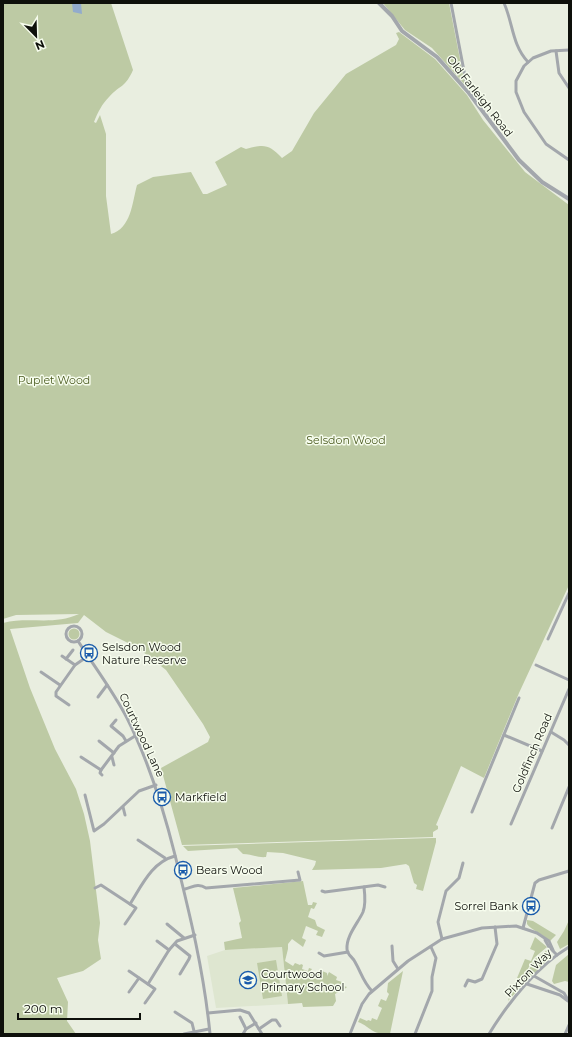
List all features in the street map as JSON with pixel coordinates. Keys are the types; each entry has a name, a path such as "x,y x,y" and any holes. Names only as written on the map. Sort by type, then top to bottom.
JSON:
{"street":[{"name":"Old Farleigh Road","path":"379,3 392,16 402,31 437,57 468,93 519,160 542,182 569,199"},
{"path":"451,3 468,93"},
{"path":"504,3 518,48 528,62"},
{"path":"556,50 559,73 569,88"},
{"path":"569,50 556,50 533,58 528,62 516,81 516,92 524,112 546,144 569,160"},
{"path":"548,639 569,593"},
{"name":"Courtwood Lane","path":"70,627 76,627 81,631 81,637 78,641 71,641 66,637 66,631 70,627"},
{"name":"Courtwood Lane","path":"78,641 116,698 135,736 156,785 185,889 195,935 210,1034"},
{"path":"66,659 73,650"},
{"path":"62,656 75,665"},
{"path":"69,705 56,696 56,692 75,665 88,656"},
{"path":"536,665 569,680"},
{"path":"41,672 60,685"},
{"path":"98,696 107,685"},
{"name":"Goldfinch Road","path":"511,824 569,689"},
{"path":"472,812 519,698"},
{"path":"116,720 111,726 123,736 126,741"},
{"path":"551,732 569,745"},
{"path":"504,735 542,751"},
{"path":"101,770 114,753 126,741 135,736"},
{"path":"99,740 114,753"},
{"path":"81,757 101,770 100,773 102,775"},
{"path":"112,757 114,765"},
{"path":"85,796 94,831 99,829 139,792 156,785"},
{"path":"552,828 569,787"},
{"path":"123,807 124,815"},
{"path":"138,840 165,858"},
{"path":"130,904 151,872 165,858 175,856"},
{"path":"442,939 438,922 446,891 459,878 463,863"},
{"path":"523,928 535,883 539,880 569,871"},
{"path":"185,889 196,885 202,885 206,888 300,880 298,872"},
{"path":"95,888 101,885 136,908 125,924"},
{"path":"322,890 325,892 378,885 385,887"},
{"path":"364,887 365,899 363,910 350,937 347,948 367,986 372,991"},
{"path":"168,924 184,938"},
{"path":"466,986 468,980 475,982 482,979 497,944 498,938 495,927"},
{"path":"350,1034 362,1004 372,991 398,969 442,939 470,930 495,927 523,928 537,933 549,941 557,955"},
{"path":"148,984 174,944 184,938 195,935"},
{"path":"157,941 169,950"},
{"path":"174,944 190,956 190,959 180,974"},
{"path":"392,946 393,960 398,969"},
{"path":"415,1034 432,991 432,977 436,958 430,947"},
{"name":"Pixton Way","path":"488,1034 498,1019 534,976 557,955 569,947"},
{"path":"319,954 324,956 348,952"},
{"path":"129,971 155,989 145,1003"},
{"path":"534,976 564,993 569,1002"},
{"path":"129,992 139,978"},
{"path":"527,984 560,995 569,1002"},
{"path":"208,1013 240,1010 249,1013 262,1034"},
{"path":"175,1012 192,1023 194,1031"},
{"path":"240,1017 246,1029"},
{"path":"259,1029 272,1020 276,1020 280,1026"},
{"path":"243,1034 246,1029 256,1023"},
{"path":"565,1034 569,1025"},
{"path":"184,1034 209,1029"}],"shaded area":[{"name":"Courtwood Primary School","path":"282,947 288,1004 216,1008 207,956 225,950"}],"green space":[{"name":"Selsdon Wood","path":"3,3 111,3 133,70 125,83 104,102 94,122 96,123 100,115 106,134 106,196 111,234 118,231 127,221 137,185 153,177 191,172 203,194 207,194 227,185 215,162 241,147 246,149 257,146 266,146 282,158 292,151 314,113 346,74 396,45 399,39 396,33 399,32 435,59 467,95 483,120 525,172 569,205 569,585 519,693 484,778 461,766 436,825 438,826 438,829 433,832 433,837 182,845 161,768 208,742 210,737 203,724 166,670 138,648 106,632 84,615 78,623 10,629 30,688 55,749 76,789 84,814 90,841 100,923 98,940 101,959 83,971 57,978 68,1002 67,1021 76,1034 3,1034 3,623 22,620 69,618 79,614 16,615 3,619"},
{"path":"383,3 449,3 465,85 432,48 405,30"},
{"path":"72,629 76,629 78,630 78,638 72,639 69,636 69,632"},
{"path":"436,838 423,891 416,889 417,885 414,883 409,866 406,864 381,868 312,870 316,861 283,853 267,852 266,857 263,857 243,854 237,848 188,851 183,846"},
{"path":"303,881 308,905 312,905 313,902 317,903 314,909 311,908 308,917 315,920 317,926 325,930 322,937 316,935 318,931 306,926 302,938 306,940 303,947 292,939 288,944 285,961 293,966 295,963 301,964 303,965 302,969 308,971 309,968 312,969 310,972 314,974 315,972 322,971 327,973 327,976 329,972 337,977 336,980 345,983 344,986 347,987 335,994 336,1001 333,1006 303,1007 302,1003 288,1004 282,947 225,950 224,942 242,938 239,923 241,921 233,888"},
{"path":"527,920 533,921 556,935 550,941 529,926 527,924"},
{"path":"569,920 569,944 560,949 557,942"},
{"path":"535,937 547,947 534,958 521,981 512,990 525,959 531,961 535,951 530,949"},
{"path":"548,949 552,956 508,1001 510,994 522,982 535,959"},
{"path":"569,954 569,982 565,981 554,984 552,981 556,965"},
{"path":"276,960 282,996 263,999 257,963"},
{"path":"403,971 390,1034 375,1032 358,1022 360,1018 367,1021 371,1021 372,1018 377,1020 382,1008 378,1006 381,999 386,1001 389,994 387,992 388,983"}],"water":[{"path":"72,3 81,3 82,14 73,12"}],"place":[{"name":"Selsdon Wood Nature Reserve","path":"89,653"},
{"name":"Markfield","path":"162,797"},
{"name":"Bears Wood","path":"183,870"},
{"name":"Sorrel Bank","path":"531,906"},
{"name":"Courtwood Primary School","path":"248,980"}],"park label":[{"name":"Puplet Wood","path":"54,380"}]}
